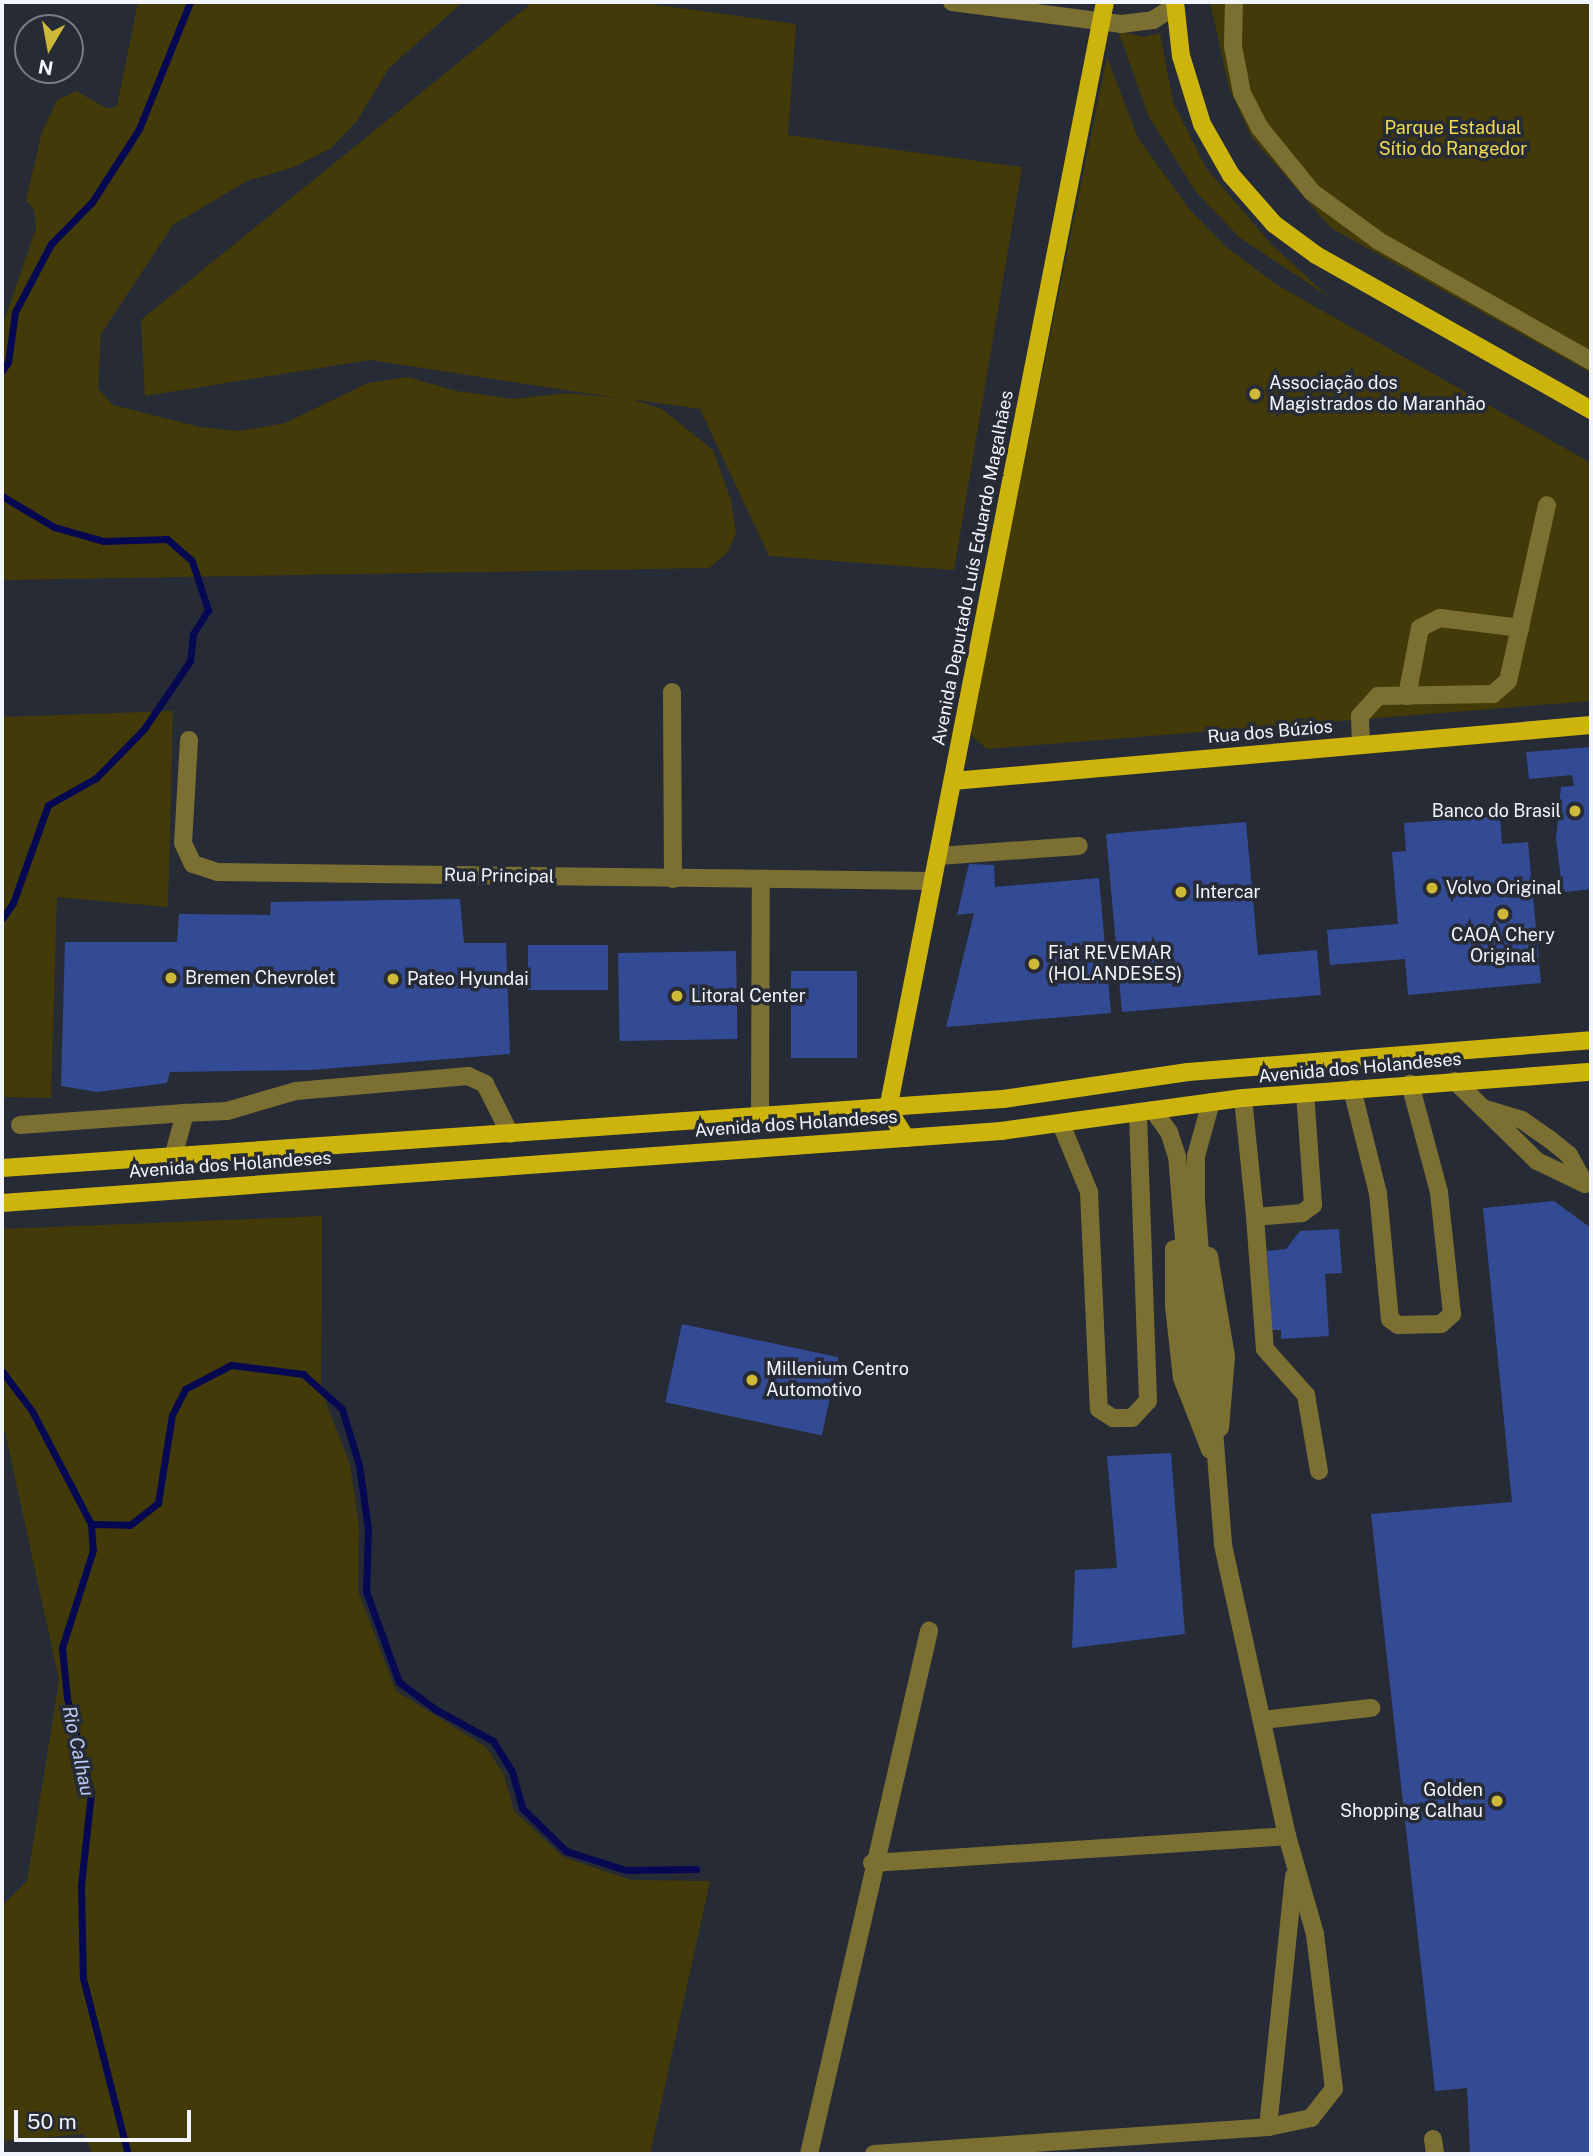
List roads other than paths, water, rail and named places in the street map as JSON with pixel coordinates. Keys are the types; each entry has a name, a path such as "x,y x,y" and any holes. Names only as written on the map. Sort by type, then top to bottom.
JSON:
{"main road":[{"name":"Avenida Deputado Luís Eduardo Magalhães","path":"888,1109 1105,2"},
{"path":"1175,4 1181,57 1202,124 1230,176 1274,224 1316,256 1591,410"},
{"name":"Rua dos Búzios","path":"953,781 1591,725"},
{"name":"Avenida dos Holandeses","path":"2,1168 1003,1100 1188,1072 1591,1040"},
{"name":"Avenida dos Holandeses","path":"2,1203 906,1138 1061,1124 1243,1098 1591,1072"},
{"path":"888,1109 906,1138"}],"street":[{"path":"952,2 1101,21 1144,23 1175,4"},
{"path":"1234,2 1233,46 1242,93 1260,128 1312,192 1379,241 1591,361"},
{"path":"1361,745 1360,716 1378,696 1493,694 1507,681 1547,505"},
{"path":"1407,696 1420,628 1440,618 1520,628"},
{"path":"672,692 673,879"},
{"name":"Rua Principal","path":"189,740 183,843 193,864 202,869 761,881 933,881"},
{"path":"938,856 1079,846"},
{"path":"760,1117 761,881"},
{"path":"20,1125 227,1111 296,1091 468,1076 485,1084 510,1134"},
{"path":"1455,1081 1537,1161 1589,1185"},
{"path":"1352,1089 1378,1193 1390,1319 1398,1325 1441,1324 1452,1314 1439,1192 1410,1084"},
{"path":"1255,1217 1302,1213 1313,1205 1305,1093"},
{"path":"1243,1098 1265,1349 1306,1395 1319,1471"},
{"path":"1201,1359 1196,1156 1211,1102"},
{"path":"1483,1108 1522,1120 1548,1138 1569,1155 1589,1185"},
{"path":"1061,1124 1089,1192 1099,1409 1114,1418 1132,1418 1149,1401 1146,1111"},
{"path":"874,2154 1091,2147 1268,2127 1304,2121 1320,2112 1335,2080 1315,1934 1287,1836 1223,1544 1215,1460 1179,1200 1177,1156 1169,1132 1146,1111"},
{"path":"173,1157 185,1113"},
{"path":"1179,1200 1173,1273 1182,1378 1215,1460"},
{"path":"1199,1228 1214,1268 1226,1357 1225,1402 1215,1460"},
{"path":"809,2154 872,1863 929,1632"},
{"path":"1262,1720 1371,1707"},
{"path":"872,1863 1287,1836"},
{"path":"1268,2127 1295,1866"}],"waterway":[{"path":"2,371 8,362 15,312 51,244 92,202 139,129 190,2"},
{"path":"2,496 54,527 103,541 167,539 192,561 208,610 193,634 190,661 144,729 96,778 48,805 13,903 2,919"},
{"path":"91,1524 130,1525 158,1503 172,1415 185,1389 231,1365 303,1374 342,1409 359,1465 368,1529 366,1591 399,1682 435,1709 493,1741 512,1772 522,1808 566,1851 626,1870 696,1869"},
{"name":"Rio Calhau","path":"2,1371 32,1411 91,1524 93,1550 62,1648 67,1698 91,1793 81,1885 83,1978 128,2154"}],"place":[{"name":"Associação dos Magistrados do Maranhão","path":"1255,394"},
{"name":"Banco do Brasil","path":"1575,811"},
{"name":"Volvo Original","path":"1432,888"},
{"name":"Intercar","path":"1181,892"},
{"name":"CAOA Chery Original","path":"1503,914"},
{"name":"Fiat REVEMAR (HOLANDESES)","path":"1034,964"},
{"name":"Bremen Chevrolet","path":"171,978"},
{"name":"Pateo Hyundai","path":"393,979"},
{"name":"Litoral Center","path":"677,996"},
{"name":"Millenium Centro Automotivo","path":"752,1380"},
{"name":"Golden Shopping Calhau","path":"1497,1801"}],"park label":[{"name":"Parque Estadual Sítio do Rangedor","path":"1453,139"}]}
